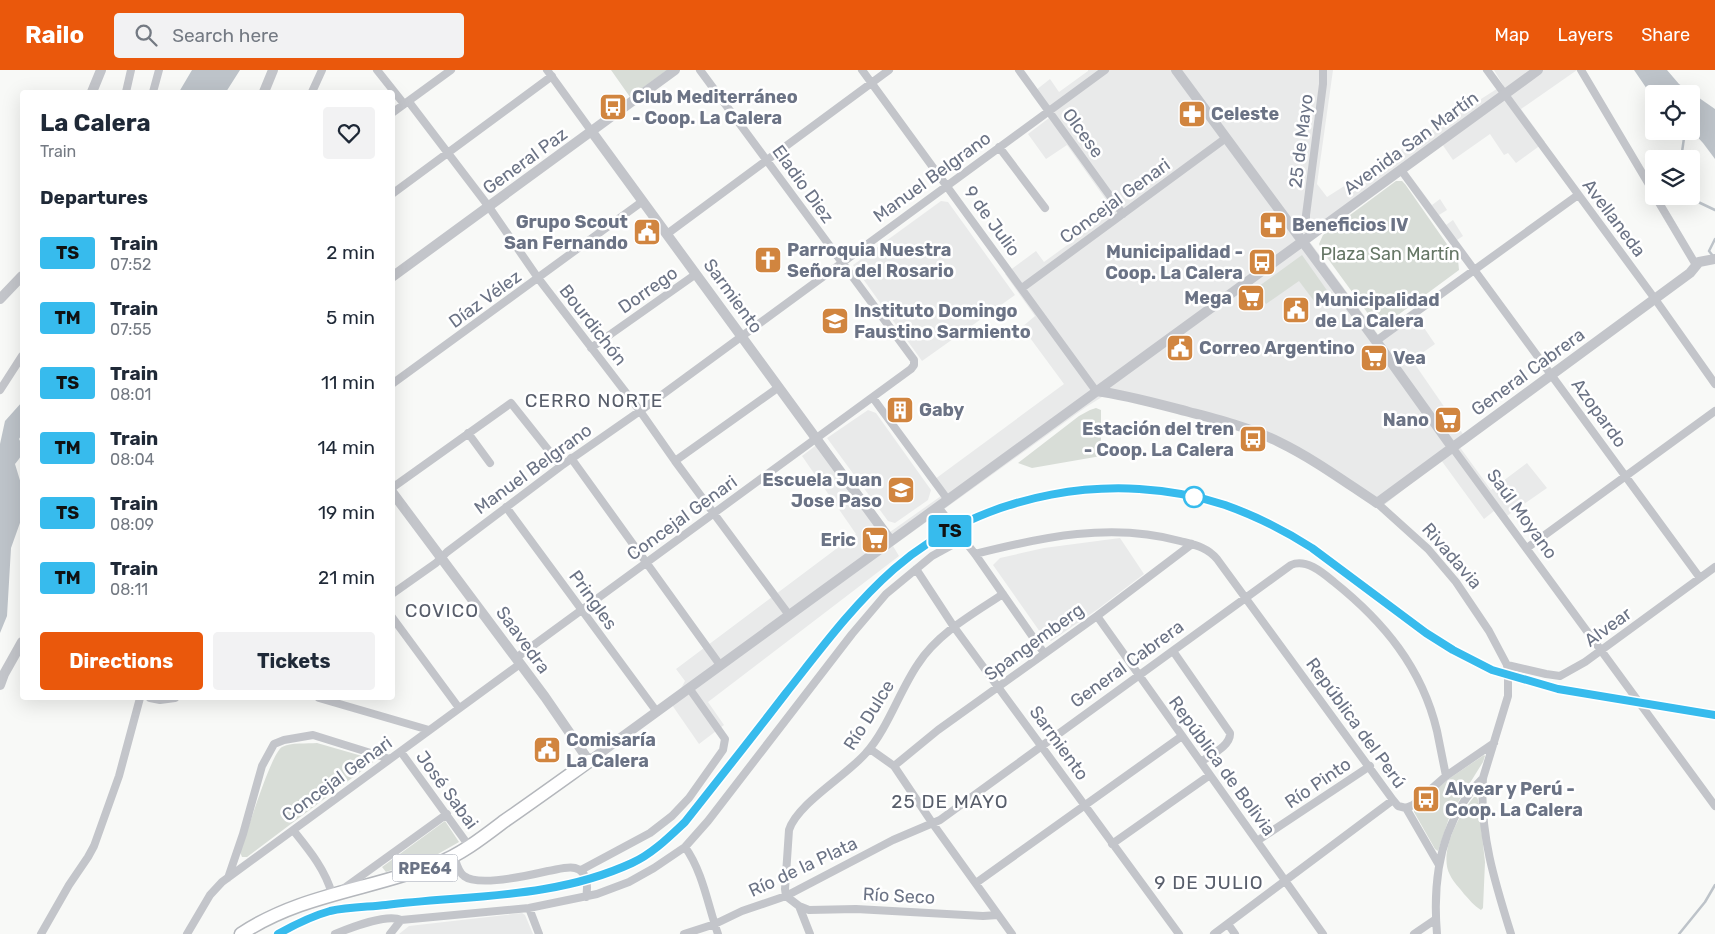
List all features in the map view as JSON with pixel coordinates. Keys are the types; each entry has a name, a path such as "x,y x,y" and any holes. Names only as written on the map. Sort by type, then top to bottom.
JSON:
{"main road":[{"name":"RPE64","path":"240,934 259,922 290,908 426,868 454,856 590,761"}],"street":[{"path":"93,90 101,70"},
{"path":"126,90 131,70"},
{"path":"154,90 159,70"},
{"path":"265,90 274,70"},
{"path":"313,90 322,70"},
{"name":"Bourdichón","path":"377,70 395,90"},
{"path":"395,111 452,70"},
{"name":"General Paz","path":"395,275 675,70"},
{"name":"Eladio Diez","path":"700,70 914,360 914,365"},
{"name":"9 de Julio","path":"862,70 1096,391"},
{"path":"667,234 889,70"},
{"name":"Olcese","path":"1019,70 1123,214"},
{"name":"Manuel Belgrano","path":"395,592 442,558 447,552 506,506 571,458 640,410 1105,70"},
{"name":"Saúl Moyano","path":"1176,70 1715,806"},
{"name":"25 de Mayo","path":"1288,222 1296,225 1304,221 1306,215 1323,84 1323,70"},
{"name":"Avellaneda","path":"1488,70 1578,196 1655,298 1715,384"},
{"name":"Avenida San Martín","path":"1303,243 1538,70"},
{"path":"1581,70 1645,178"},
{"path":"395,192 448,154 549,73"},
{"name":"Sarmiento","path":"549,73 891,541"},
{"name":"Bourdichón","path":"395,90 448,154 538,278 640,410 675,461 789,615"},
{"name":"Concejal Genari","path":"1022,288 1226,138"},
{"path":"998,147 1045,208"},
{"name":"Azopardo","path":"1401,170 1700,578"},
{"path":"1376,341 1578,196"},
{"name":"Díaz Vélez","path":"395,382 643,201"},
{"path":"1661,205 1696,265"},
{"name":"25 de Mayo","path":"1306,215 1306,220 1310,227 1323,228"},
{"name":"RPE64","path":"590,761 1096,391 1303,243"},
{"name":"General Cabrera","path":"1377,503 1690,272 1699,262 1712,259"},
{"name":"Dorrego","path":"591,348 696,274"},
{"path":"0,299 20,278"},
{"path":"0,390 20,359"},
{"name":"Concejal Genari","path":"187,934 210,896 228,878 401,752 582,610 817,439 914,365"},
{"path":"1121,373 1117,383 1123,395"},
{"path":"675,461 779,387"},
{"name":"Rivadavia","path":"1096,391 1123,395 1219,420 1279,442 1306,456 1377,503 1428,549 1456,582 1489,632 1507,665 1508,696 1483,778 1483,799 1486,843 1510,934"},
{"path":"872,398 948,500"},
{"path":"395,486 511,403 561,466"},
{"path":"1527,548 1715,411"},
{"path":"468,433 490,463"},
{"path":"571,458 720,666"},
{"name":"Saavedra","path":"395,496 590,761"},
{"name":"Pringles","path":"506,506 656,712"},
{"path":"938,507 975,554 1044,653"},
{"name":"República del Perú","path":"975,554 1030,541 1098,532 1158,535 1206,548 1212,553 1246,598 1398,806 1406,808 1439,865"},
{"path":"335,934 350,928 386,919 397,918 401,920 529,908 586,897 629,882 654,868 686,847 714,814 858,627 886,594 932,556 963,539"},
{"name":"Spangemberg","path":"894,766 938,730 1097,616 1192,544"},
{"name":"General Cabrera","path":"933,824 1291,565 1303,562 1324,574 1372,615 1394,639 1411,667 1426,699 1437,730 1446,776"},
{"name":"Alvear","path":"1507,665 1560,676 1574,670 1715,566"},
{"name":"Sarmiento","path":"916,569 997,687 1179,934"},
{"name":"Río Dulce","path":"786,896 785,884 789,830 796,816 805,806 858,763 870,748 918,663 934,644 954,627 1003,594"},
{"name":"República de Bolivia","path":"1097,616 1323,934"},
{"path":"395,621 459,708"},
{"path":"0,684 20,646"},
{"path":"1173,652 1230,733 1231,737 1227,743 1201,762"},
{"path":"454,856 461,873 465,877 478,881 525,876 570,868 581,870 662,825 689,798 723,750 725,739 689,688"},
{"path":"41,934 94,846 119,776 139,700"},
{"path":"325,700 428,730"},
{"path":"228,878 243,834 262,766 274,744 284,740 313,735 390,759"},
{"path":"976,883 1182,736"},
{"path":"1406,808 1413,805 1446,776 1494,743"},
{"path":"870,748 894,766 1012,934"},
{"name":"José Sabai","path":"401,752 469,846"},
{"name":"Río Pinto","path":"1257,841 1370,766"},
{"path":"1112,844 1210,775"},
{"path":"1437,934 1436,880 1449,829 1454,816 1470,790 1483,778"},
{"path":"1214,934 1394,800"},
{"path":"293,830 321,867 336,893 447,814"},
{"name":"Río de la Plata","path":"684,934 786,896 893,840 933,824"},
{"path":"686,847 691,854 718,934"},
{"path":"375,866 383,880"},
{"path":"581,870 587,880 586,897"},
{"path":"786,896 799,906 810,934"},
{"name":"Río Seco","path":"799,906 809,910 856,909 983,916 998,915"},
{"path":"529,908 538,934"},
{"path":"1414,934 1436,919"},
{"path":"390,934 401,920"},
{"path":"1228,924 1236,934"}],"shaded area":[{"path":"192,70 240,70 227,90 180,90"},
{"path":"1088,70 1333,70 1317,184 1327,197 1503,85 1494,70 1577,70 1521,109 1545,142 1516,163 1508,153 1504,155 1490,134 1453,160 1442,144 1406,170 1432,205 1440,199 1447,210 1439,215 1446,225 1453,220 1463,236 1451,244 1401,173 1310,242 1382,340 1416,316 1435,344 1412,360 1467,440 1459,446 1491,490 1527,463 1547,488 1501,520 1494,511 1484,519 1441,460 1379,509 1311,464 1259,436 1231,426 1111,396 1102,397 893,546 899,556 708,702 724,725 699,744 672,705 685,681 676,669 856,534 802,456 823,440 890,532 941,496 931,482 1064,384 1022,327 1035,316 1005,274 1036,251 1044,262 1114,211 1067,145 1046,159 1028,134 1049,118 1031,94 1050,79 1059,92"},
{"path":"1634,70 1667,70 1680,85 1645,85"},
{"path":"1700,99 1715,109 1715,159 1700,140"},
{"path":"941,201 948,202 1015,295 922,361 853,265"},
{"path":"20,404 20,458 15,464 20,480 20,523 11,548 7,616 0,633 0,444 5,421"},
{"path":"868,410 876,413 931,490 928,500 895,523 888,521 827,438"},
{"path":"1120,538 1144,574 1098,609 1051,641 1045,639 993,565 1000,558 1044,548"},
{"path":"522,913 525,915 533,934 399,934 409,926"}],"green space":[{"path":"611,70 667,70 630,97"},
{"name":"Plaza San Martín","path":"1396,181 1402,181 1405,184 1458,260 1459,270 1383,326 1377,326 1319,244 1323,235"},
{"path":"1302,255 1331,296 1317,305 1299,281 1266,304 1255,289"},
{"path":"1096,408 1101,410 1101,456 1032,468 1018,463 1079,416"},
{"path":"317,743 376,760 247,857 242,857 240,852 253,813 277,753 282,747 290,744"},
{"path":"1484,755 1483,762 1450,815 1438,851 1435,849 1414,812 1414,808 1450,778"},
{"path":"1474,797 1477,797 1478,800 1485,862 1483,908 1481,910 1476,907 1455,883 1447,866 1448,845 1452,834 1462,813"},
{"path":"445,821 459,842 438,854 386,872 382,867"}],"waterway":[{"path":"1682,150 1684,140"},
{"path":"1700,203 1715,210"},
{"path":"1713,256 1709,251 1715,239"},
{"path":"1679,934 1705,902 1715,885"}],"railway":[{"path":"278,934 303,921 330,911 511,894 572,883 602,875 632,863 660,845 685,822 827,641 892,571 928,543 969,521 1013,504 1057,493 1119,489 1145,490 1194,498 1243,512 1266,522 1311,547 1432,638 1484,666 1548,687 1615,700 1715,715"}],"train":[{"name":"TS","path":"278,934 293,925 330,911 412,902 518,894 577,883 633,863 662,844 685,822 833,634 895,568 915,553 963,524 995,510 1057,493 1112,489 1163,492 1197,498 1250,514 1279,528 1312,548 1435,639 1492,670 1558,689 1715,715"}],"place":[{"name":"Club Mediterráneo - Coop. La Calera","path":"613,107"},
{"name":"Celeste","path":"1192,114"},
{"name":"Beneficios IV","path":"1273,225"},
{"name":"Grupo Scout San Fernando","path":"647,232"},
{"name":"Parroquia Nuestra Señora del Rosario","path":"768,260"},
{"name":"Municipalidad - Coop. La Calera","path":"1262,262"},
{"name":"Mega","path":"1251,298"},
{"name":"Municipalidad de La Calera","path":"1296,310"},
{"name":"Instituto Domingo Faustino Sarmiento","path":"835,321"},
{"name":"Correo Argentino","path":"1180,348"},
{"name":"Vea","path":"1374,358"},
{"name":"Gaby","path":"900,410"},
{"name":"Nano","path":"1448,420"},
{"name":"Estación del tren - Coop. La Calera","path":"1253,439"},
{"name":"Escuela Juan Jose Paso","path":"901,490"},
{"name":"Eric","path":"875,540"},
{"name":"Comisaría La Calera","path":"547,750"},
{"name":"Alvear y Perú - Coop. La Calera","path":"1426,799"}],"district":[{"name":"CERRO NORTE","path":"594,400"},
{"name":"COVICO","path":"442,610"},
{"name":"25 DE MAYO","path":"950,801"},
{"name":"9 DE JULIO","path":"1209,882"}]}
